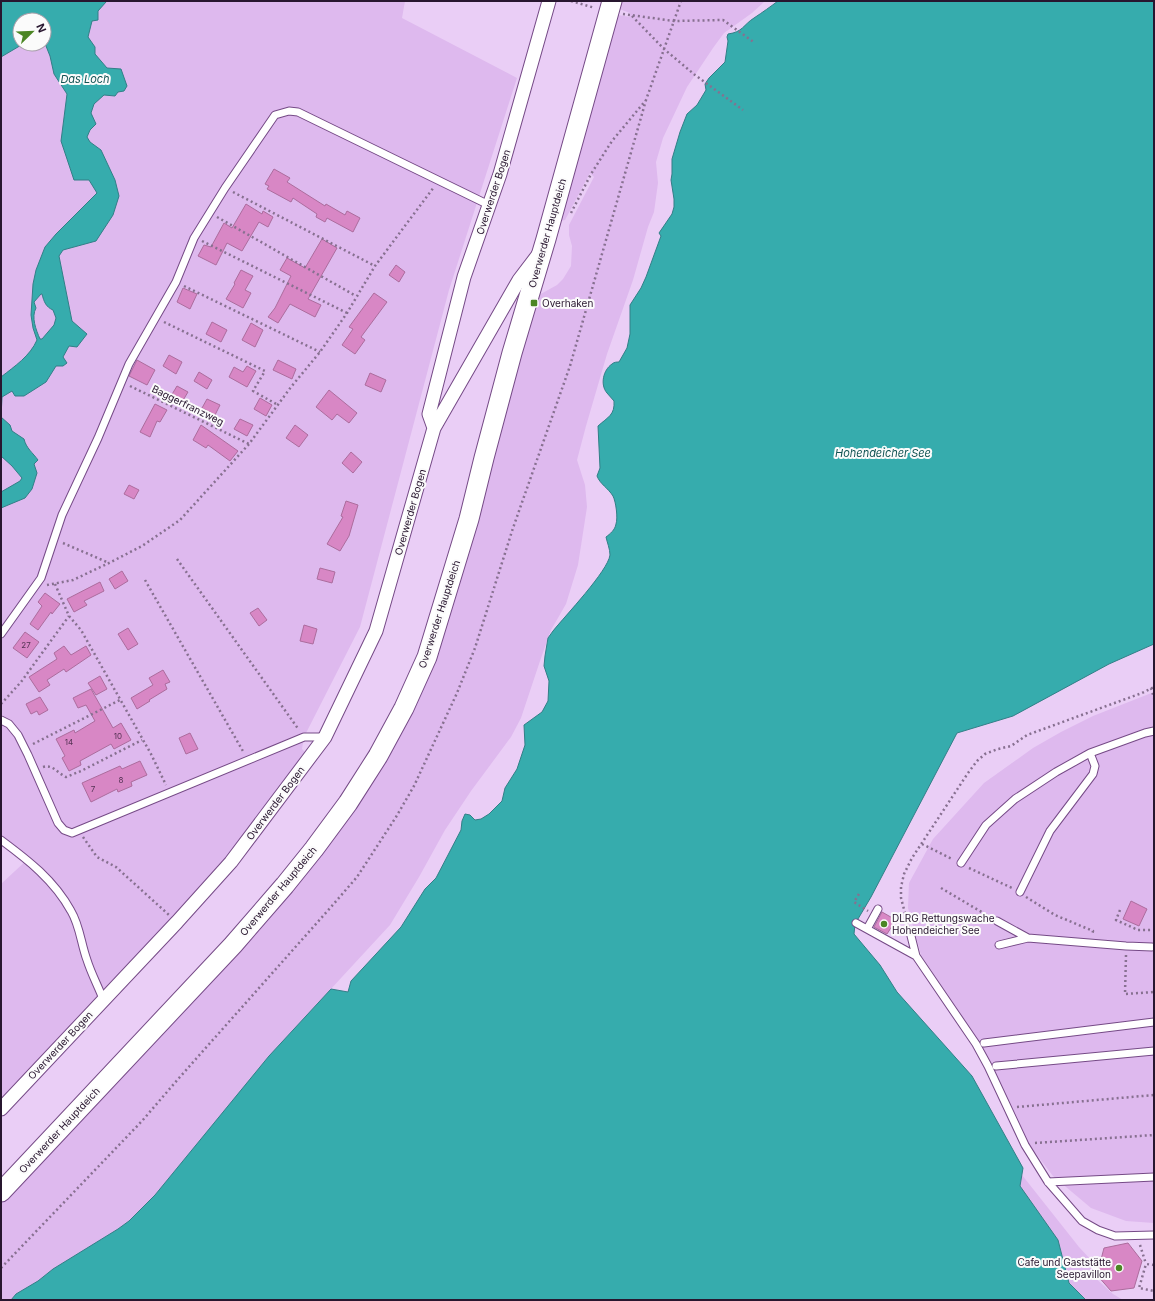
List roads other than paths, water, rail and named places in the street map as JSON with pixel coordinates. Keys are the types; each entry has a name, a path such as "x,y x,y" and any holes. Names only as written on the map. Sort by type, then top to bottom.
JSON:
{"street":[{"name":"Overwerder Bogen","path":"434,428 429,414 464,277 500,174 549,1"},
{"name":"Overwerder Hauptdeich","path":"1,1192 233,945 285,885 348,803 378,756 404,708 426,657 469,519 512,353 543,249 610,7"},
{"name":"Overwerder Bogen","path":"1,1109 177,922 230,862 325,737 376,631 434,428 519,280 543,249"}],"lane":[{"path":"1,634 41,578 62,515 98,438 121,381 129,364 176,282 194,238 225,188 275,115 289,111 298,112 489,205"},
{"path":"1,720 9,724 18,735 58,823 64,830 72,833 304,737 325,737"},
{"path":"961,863 986,825 1015,799 1056,772 1090,753 1154,731"},
{"path":"1020,892 1050,831 1093,774 1095,766 1090,753"},
{"path":"1,840 34,865 58,890 68,906 80,931 87,960 103,999"},
{"path":"867,929 878,909"},
{"path":"997,921 1028,938"},
{"path":"856,923 916,956"},
{"path":"911,936 916,956 976,1044 1025,1145 1048,1182 1082,1221 1098,1230 1115,1236 1154,1235"},
{"path":"999,945 1028,938 1152,947"},
{"path":"984,1043 1154,1022"},
{"path":"996,1066 1154,1051"},
{"path":"1048,1182 1154,1177"}],"water":[{"name":"Das Loch","path":"1,1 105,1 106,2 98,11 98,20 92,21 88,37 95,47 95,54 107,68 121,69 127,86 124,91 118,92 115,96 104,95 94,104 91,113 96,124 90,130 87,137 90,142 101,150 115,180 119,196 113,215 96,241 63,250 59,256 72,321 87,334 77,347 69,346 63,357 67,363 63,366 56,366 46,382 24,396 15,396 12,391 2,397 1,417 1,377 26,356 37,340 31,315 33,284 36,270 45,247 97,193 89,180 74,180 61,141 67,94 54,74 48,52 52,52 52,12 12,12 12,50 1,57","holes":["41,294 46,304 53,310 56,318 54,325 42,339 40,339 35,324 34,315 36,308 34,302"]},
{"name":"Hohendeicher See","path":"778,1 1154,1 1154,644 1109,664 1013,716 957,733 871,897 855,924 854,934 880,965 897,992 972,1076 1023,1168 1020,1186 1058,1240 1069,1283 1086,1300 11,1300 16,1294 38,1281 53,1269 129,1221 155,1195 269,1056 331,989 348,992 351,981 401,927 425,889 436,878 461,830 462,821 465,814 470,815 475,820 481,819 489,814 502,801 505,788 517,769 525,745 524,725 542,712 548,701 549,681 544,666 548,638 602,572 610,555 606,537 612,532 617,521 616,506 613,496 597,476 600,468 598,426 612,413 614,401 605,390 603,382 606,370 614,363 619,362 627,348 630,334 630,305 646,277 661,236 659,233 672,214 674,199 671,180 672,159 680,132 687,114 697,105 706,90 705,84 725,62 728,34 737,32"},
{"path":"1,417 10,425 12,431 24,439 28,448 38,460 34,464 37,473 32,489 25,498 1,508 1,492 20,481 22,478 1,456"}],"place":[{"name":"Overhaken","path":"534,303"},
{"name":"DLRG Rettungswache Hohendeicher See","path":"884,924"},
{"name":"Cafe und Gaststätte Seepavillon","path":"1119,1268"}]}
